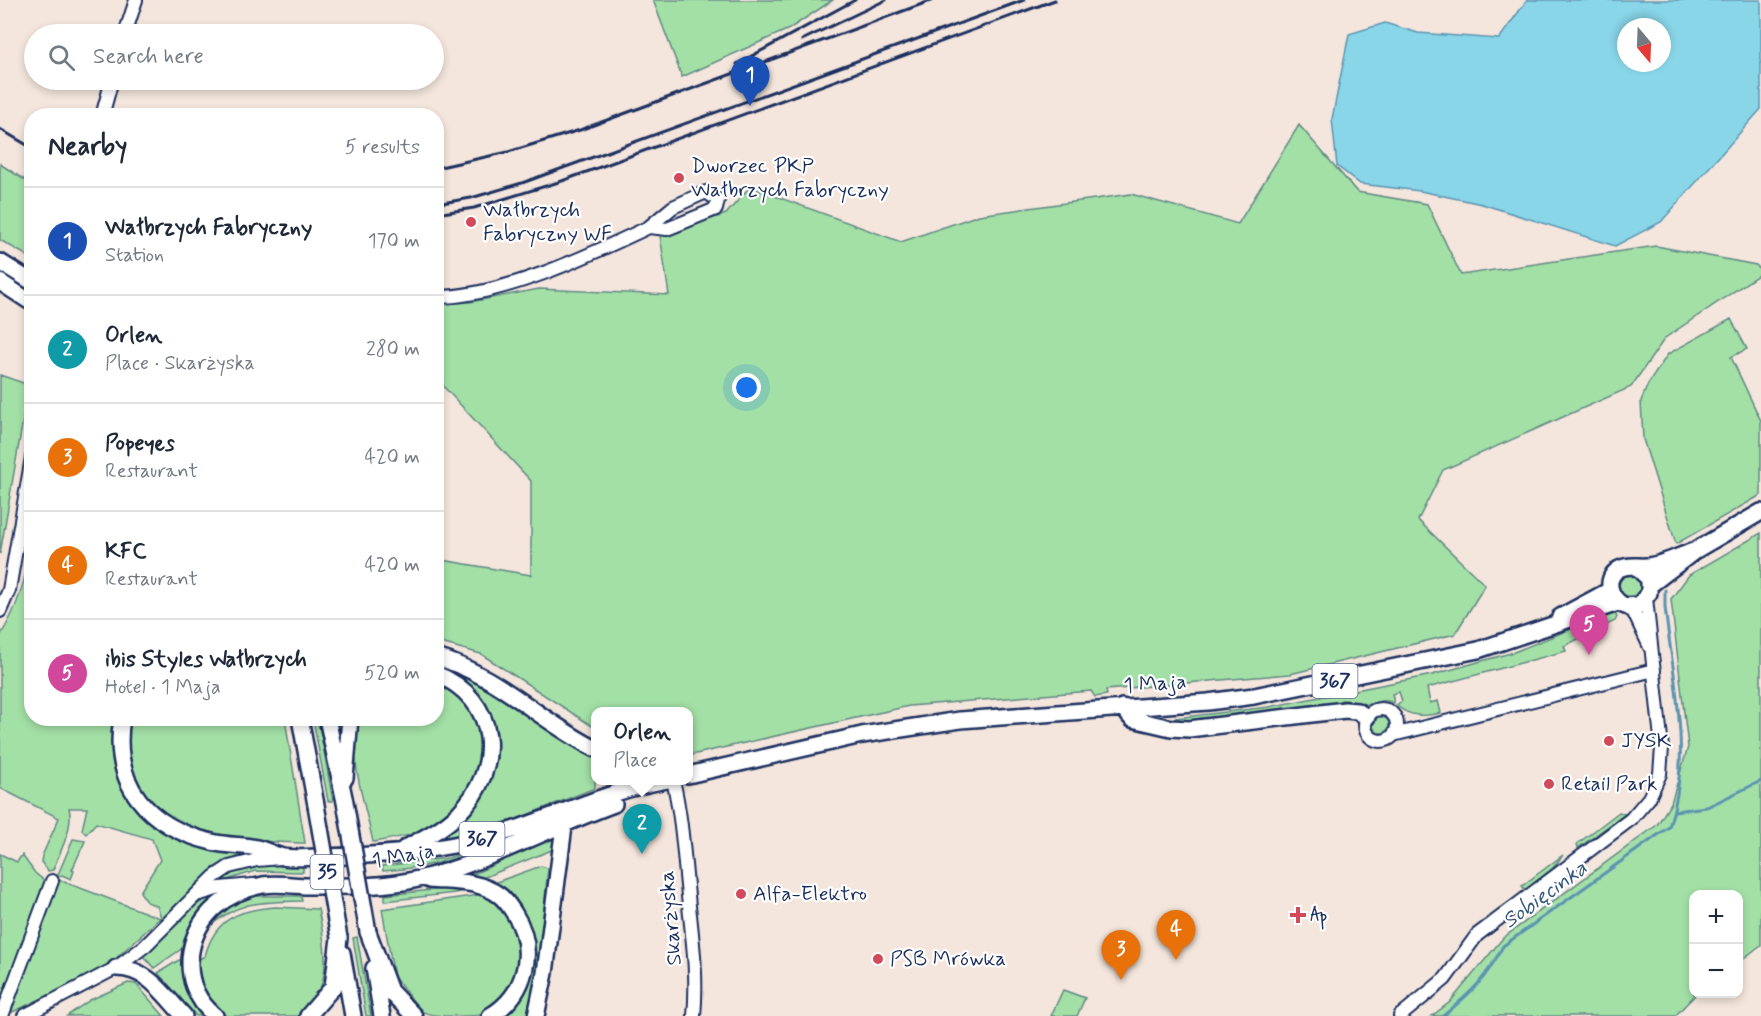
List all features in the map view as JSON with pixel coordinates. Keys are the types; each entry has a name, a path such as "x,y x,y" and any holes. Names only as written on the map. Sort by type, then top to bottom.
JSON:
{"main road":[{"path":"0,262 24,277"},
{"path":"0,282 24,298"},
{"name":"367","path":"1696,550 1648,592 1639,605 1618,600 1611,578 1619,569 1654,566 1696,550 1761,512"},
{"path":"1636,567 1646,574 1648,592"},
{"name":"1 Maja","path":"693,774 862,735 960,720 1208,702 1324,683 1478,650 1618,600"},
{"path":"444,660 478,672 574,738 591,746"},
{"path":"397,853 442,827 458,814 476,790 488,764 489,740 483,717 462,686 444,678"},
{"path":"1122,707 1132,718 1171,728 1189,729 1345,710 1357,711 1367,717"},
{"path":"122,726 121,763 127,781 139,802 163,822 191,835 230,846 256,848 284,857"},
{"name":"35","path":"301,726 353,1016"},
{"name":"35","path":"329,726 345,802 382,1016"},
{"path":"345,802 350,726"},
{"name":"1 Maja","path":"284,857 397,853 468,842 516,829 627,789 646,785"},
{"name":"1 Maja","path":"264,885 344,886 417,880 521,845 658,785"},
{"path":"536,1016 545,973 564,826"},
{"path":"417,880 470,882 484,887 500,896 518,920 526,941 525,968 512,998 490,1016"},
{"path":"214,1016 199,999 193,985 191,960 193,941 204,915 214,906 227,898 264,885"},
{"path":"368,932 390,991 414,1016"},
{"path":"308,1016 333,987 339,938"},
{"path":"116,968 129,968 148,977 184,1016"}],"street":[{"path":"128,24 136,0"},
{"path":"104,108 109,90"},
{"path":"444,296 472,294 516,281 649,227 673,207 708,192 718,200 716,209 667,229 649,227"},
{"path":"0,611 9,590 24,503"},
{"path":"1400,1016 1445,979 1477,936 1631,819 1649,798 1660,774 1662,748 1651,650 1652,634 1648,592"},
{"path":"1618,600 1634,613 1651,650"},
{"path":"1426,725 1395,718 1382,710 1375,710 1367,717 1365,727 1371,738 1381,741 1426,725 1654,670"},
{"path":"1393,735 1395,718"},
{"name":"Skarżyska","path":"671,785 681,822 693,941 696,989 694,1016"},
{"name":"1 Maja","path":"24,1016 116,968 145,946 229,867 256,860 284,857"},
{"path":"2,1016 52,880"},
{"name":"1 Maja","path":"198,894 238,885 264,885"}],"green space":[{"path":"653,0 833,0 789,29 682,77"},
{"path":"1299,125 1357,192 1427,204 1461,275 1656,246 1756,265 1761,273 1665,338 1631,387 1443,470 1418,520 1485,585 1455,634 1290,674 1106,690 1107,695 1095,697 1091,691 909,706 693,755 693,707 591,707 591,725 481,654 444,644 444,560 531,575 531,481 444,387 444,304 470,302 539,289 669,295 660,235 726,214 750,187 901,242 979,215 1131,194 1238,224"},
{"path":"0,164 24,179 24,254 0,240"},
{"path":"1731,319 1747,349 1731,357 1761,421 1761,495 1676,544 1643,439 1641,401 1648,384 1668,354"},
{"path":"0,375 24,383 24,414 0,554"},
{"path":"1761,533 1761,945 1743,959 1743,890 1689,890 1689,998 1692,998 1675,1016 1432,1016 1450,1002 1503,938 1657,825 1671,803 1688,747 1671,599 1689,575"},
{"path":"1630,575 1638,578 1641,586 1638,594 1630,597 1622,594 1619,586 1622,578"},
{"path":"24,579 24,726 117,726 121,782 132,803 244,854 213,868 162,920 157,906 147,902 140,892 160,860 152,839 96,823 86,834 82,830 87,808 69,808 70,823 66,839 53,870 48,871 41,862 42,856 59,818 0,788 0,636 12,615"},
{"path":"1614,612 1617,617 1615,621 1564,646 1566,651 1427,688 1430,703 1438,701 1441,713 1423,715 1406,712 1396,705 1402,701 1399,692 1392,694 1394,703 1381,701 1365,704 1341,700 1339,703 1191,724 1158,720 1269,707 1432,675 1514,652"},
{"path":"444,665 459,670 591,752 591,785 595,785 595,788 514,820 446,838 445,834 463,813 482,774 493,748 494,735 489,711 481,698 458,676 445,669"},
{"path":"444,685 457,692 471,706 478,724 480,743 478,763 471,782 460,800 446,816 430,827 411,834 373,842 358,779 355,746 359,726 444,726"},
{"path":"1378,717 1384,717 1389,725 1387,731 1378,733 1373,728 1373,722"},
{"path":"128,726 286,726 305,843 256,841 205,833 182,825 161,813 144,796 131,774 127,739"},
{"path":"314,726 319,726 333,801 328,801"},
{"path":"1619,812 1625,814 1578,848 1577,844"},
{"path":"554,838 552,850 485,877 477,878 471,875"},
{"path":"73,839 85,841 72,870 74,871 71,879 62,875 57,877"},
{"path":"510,841 448,860 383,871 382,866 448,858"},
{"path":"0,854 17,862 22,855 35,873 47,883 0,1011"},
{"path":"1563,855 1553,868 1525,890 1522,886"},
{"path":"258,866 303,866 303,872 255,871 218,883 217,881 237,871"},
{"path":"541,866 548,868 535,998 529,1016 502,1016 526,987 534,960 526,937 491,884"},
{"path":"59,880 160,918 103,970 6,1015"},
{"path":"461,887 473,889 385,901 385,895"},
{"path":"222,893 187,945 154,968 143,956 189,910 210,897"},
{"path":"486,894 510,917 520,946 516,976 508,990 490,1010 482,1015 437,1015 416,1009 411,1005 414,1002 394,977 382,909"},
{"path":"252,896 301,896 302,901 262,903 239,908 217,920 206,930 225,908"},
{"path":"262,908 318,909 325,952 323,980 319,993 312,1005 301,1016 226,1016 213,1004 205,991 197,960 205,956 215,933 230,918"},
{"path":"357,937 371,1016 366,1016 353,938"},
{"path":"185,959 208,1016 196,1016 158,973 179,960"},
{"path":"128,983 136,984 164,1016 67,1016 90,1000"},
{"path":"1063,990 1085,998 1077,1016 1051,1016"}],"water":[{"path":"1527,0 1761,0 1761,109 1661,222 1615,246 1482,204 1420,191 1360,184 1337,166 1332,119 1349,34 1385,23 1418,33 1499,39"}],"waterway":[{"name":"Sobięcinka","path":"1443,1016 1477,985 1503,946 1669,827 1680,773 1680,745 1665,590"},
{"path":"1674,811 1707,807 1761,781"}],"railway":[{"path":"737,64 855,0"},
{"path":"802,40 886,0"},
{"path":"444,166 508,152 580,130 933,0"},
{"path":"444,203 471,198 522,183 1024,0"},
{"path":"444,213 474,208 562,181 1055,0"},
{"path":"0,129 24,143"}],"place":[{"name":"Wałbrzych Fabryczny","path":"750,106"},
{"name":"Dworzec PKP Wałbrzych Fabryczny","path":"679,178"},
{"name":"Wałbrzych Fabryczny WF","path":"471,222"},
{"name":"ibis Styles Wałbrzych","path":"1589,655"},
{"name":"JYSK","path":"1609,741"},
{"name":"Retail Park","path":"1549,784"},
{"name":"Orlen","path":"642,854"},
{"name":"Alfa-Elektro","path":"741,894"},
{"name":"Ap","path":"1298,915"},
{"name":"PSB Mrówka","path":"878,959"},
{"name":"KFC","path":"1176,960"},
{"name":"Popeyes","path":"1121,980"}]}
